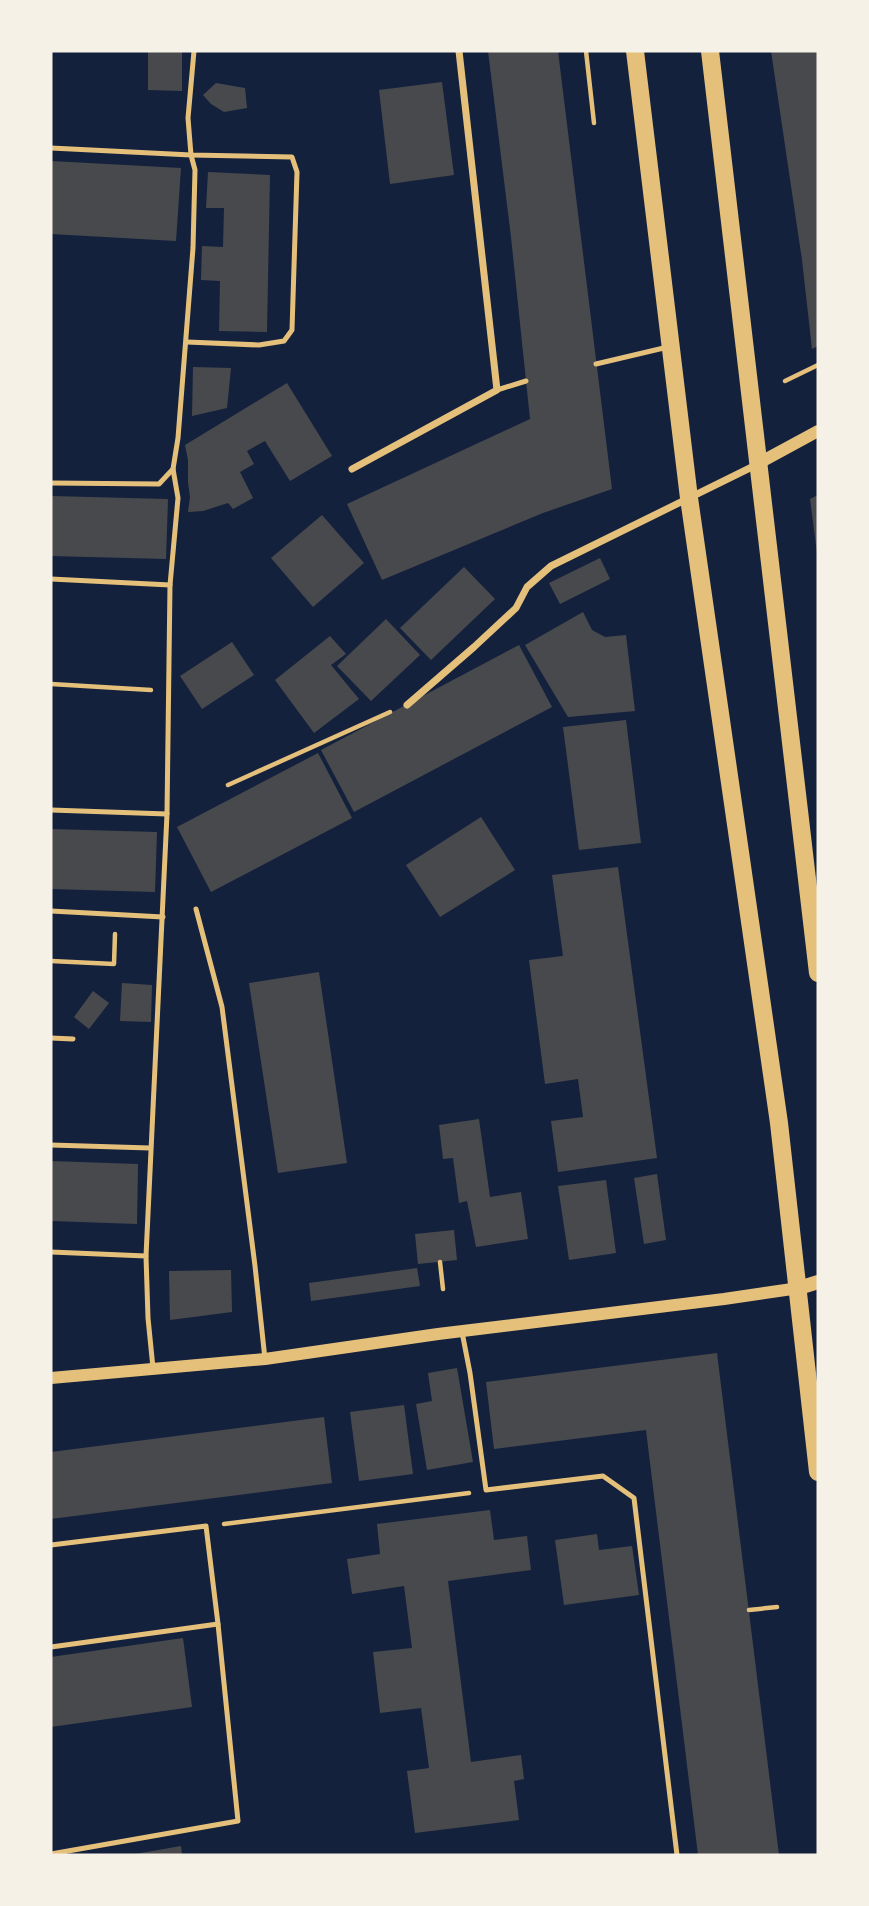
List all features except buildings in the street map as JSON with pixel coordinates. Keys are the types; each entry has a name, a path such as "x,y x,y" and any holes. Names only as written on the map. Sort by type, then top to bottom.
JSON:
{"main road":[{"path":"635,51 689,498 779,1123 818,1472"},
{"path":"710,51 813,875 818,973"},
{"path":"799,1288 818,1282"}],"street":[{"path":"352,469 497,390 458,51"},
{"path":"407,705 516,608 527,587 551,566 760,463 818,431"},
{"path":"51,1378 265,1359 799,1288"}],"lane":[{"path":"153,1369 146,1256 167,814 170,584 178,498 173,469 187,342 193,248 195,170 188,118 194,51"},
{"path":"51,148 292,158 298,172 292,330 284,341 259,345 187,342"},
{"path":"596,365 671,346"},
{"path":"497,390 526,381"},
{"path":"51,483 159,484 173,469"},
{"path":"51,579 170,584"},
{"path":"51,810 167,814"},
{"path":"196,909 222,1007 265,1359"},
{"path":"51,911 163,917"},
{"path":"51,1038 73,1039"},
{"path":"51,1145 150,1148"},
{"path":"51,1252 146,1256"},
{"path":"462,1331 486,1490 603,1475 634,1498 677,1855"},
{"path":"51,1545 206,1526 238,1821 51,1854"},
{"path":"51,1647 218,1624"}],"path":[{"path":"586,51 594,123"},
{"path":"785,381 818,365"},
{"path":"51,684 169,691"},
{"path":"228,785 407,705"},
{"path":"51,961 114,964 115,934"},
{"path":"440,1262 443,1289"},
{"path":"206,1526 486,1490"},
{"path":"749,1610 777,1607"}]}
